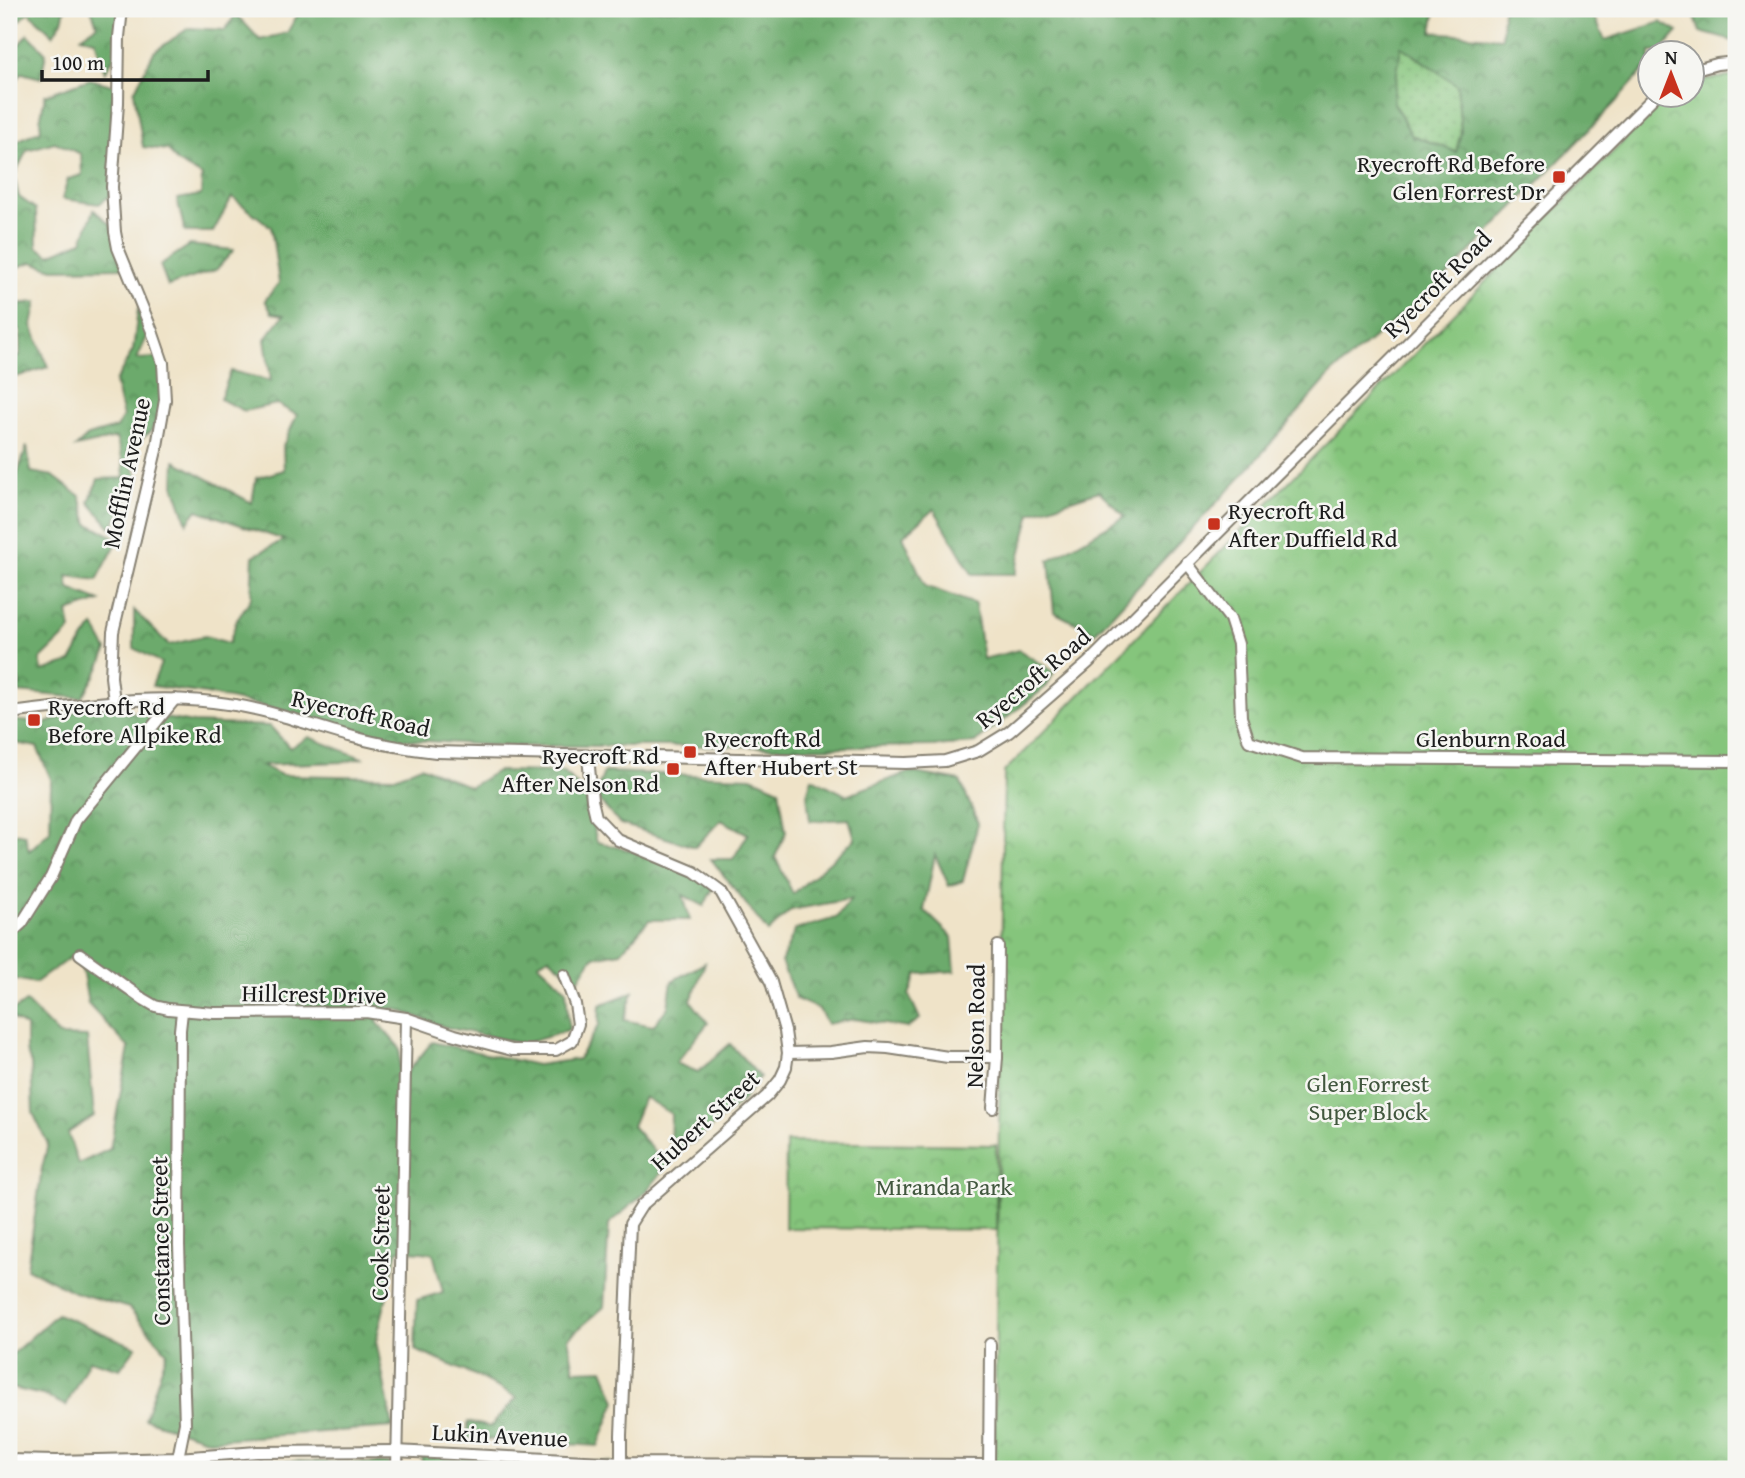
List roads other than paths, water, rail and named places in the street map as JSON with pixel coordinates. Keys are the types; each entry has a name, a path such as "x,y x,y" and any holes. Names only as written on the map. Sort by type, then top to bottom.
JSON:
{"street":[{"name":"Mofflin Avenue","path":"114,701 111,677 113,632 157,446 165,400 163,363 118,248 115,232 112,187 122,9"},
{"path":"1706,67 1736,62"},
{"name":"Ryecroft Road","path":"9,713 114,701 201,700 231,704 293,719 357,738 436,752 906,764 945,761 978,751 1009,732 1088,663 1643,108"},
{"name":"Glenburn Road","path":"1187,563 1230,619 1238,644 1241,717 1249,741 1302,758 1736,761"},
{"path":"9,935 22,923 51,877 76,820 175,699"},
{"path":"588,756 596,817 618,840 695,872 721,892 771,982 785,1031 788,1054 868,1047 948,1057 997,1057"},
{"name":"Nelson Road","path":"993,1108 997,1057 998,946"},
{"name":"Hillcrest Drive","path":"80,954 155,1006 182,1012 214,1013 366,1012 406,1018 455,1035 512,1050 556,1050 572,1041 578,1024 575,1004 564,975"},
{"name":"Constance Street","path":"178,1464 185,1423 179,1245 182,1012"},
{"name":"Cook Street","path":"397,1469 406,1018"},
{"name":"Hubert Street","path":"621,1466 630,1224 642,1205 767,1096 780,1080 786,1068 788,1054"},
{"path":"989,1467 990,1344"},
{"name":"Lukin Avenue","path":"9,1460 178,1464 257,1452 396,1451 621,1466 989,1467"}],"place":[{"name":"Ryecroft Rd Before Glen Forrest Dr","path":"1559,177"},
{"name":"Ryecroft Rd After Duffield Rd","path":"1214,524"},
{"name":"Ryecroft Rd Before Allpike Rd","path":"34,720"},
{"name":"Ryecroft Rd After Hubert St","path":"690,752"},
{"name":"Ryecroft Rd After Nelson Rd","path":"673,769"}],"park label":[{"name":"Glen Forrest Super Block","path":"1368,1097"},
{"name":"Miranda Park","path":"944,1186"}]}
